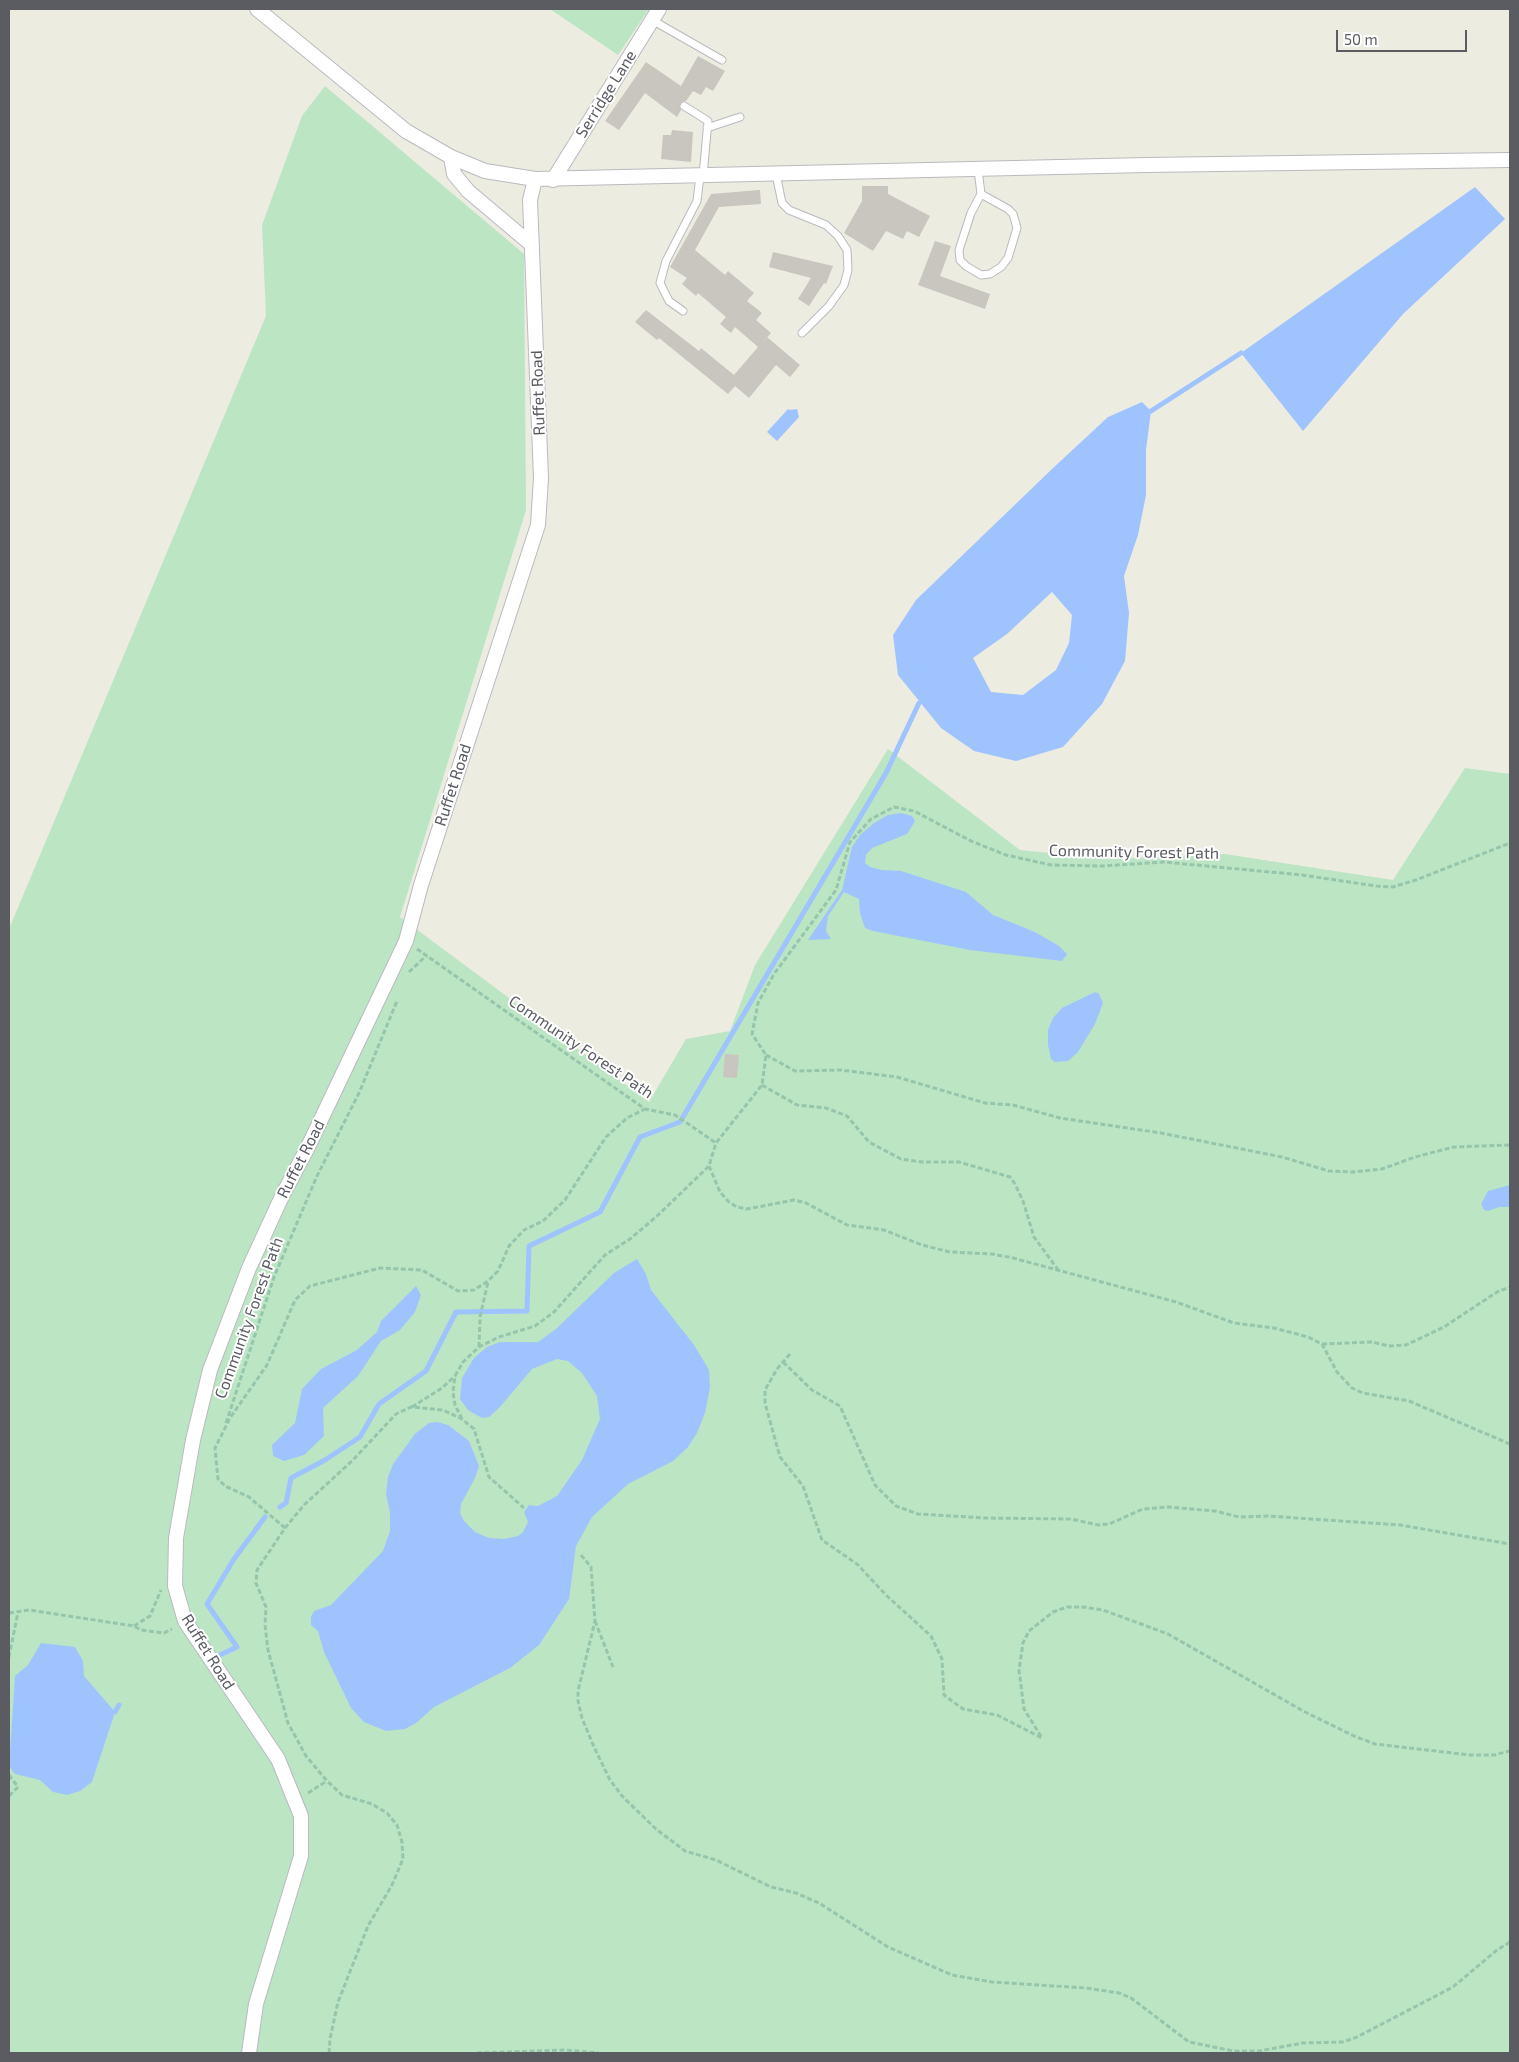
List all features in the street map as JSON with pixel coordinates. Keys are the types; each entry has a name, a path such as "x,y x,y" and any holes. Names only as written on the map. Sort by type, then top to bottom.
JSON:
{"street":[{"path":"257,9 406,131 451,157 485,171 535,179 1510,160"},
{"name":"Serridge Lane","path":"553,180 655,14"},
{"path":"451,157 454,174 468,191 532,245"},
{"name":"Ruffet Road","path":"249,2053 256,2004 301,1856 301,1816 278,1759 185,1622 175,1586 176,1538 193,1440 210,1370 249,1268 406,941 420,885 538,525 541,478 530,200 535,179"}],"lane":[{"path":"655,14 722,60"},
{"path":"683,311 669,301 660,283 666,260 697,201 708,121 684,106"},
{"path":"707,128 740,116"},
{"path":"978,169 981,194 971,213 959,250 960,260 981,275 990,274 1001,267 1012,248 1017,228 1013,214 1008,209 981,194"},
{"path":"776,174 782,203 789,210 826,226 838,236 847,250 848,270 844,285 829,306 802,332"}],"path":[{"name":"Community Forest Path","path":"766,1055 752,1034 758,1003 774,974 836,890 850,842 871,819 894,807 914,810 971,841 1006,855 1051,865 1102,866 1164,862 1302,874 1393,887 1416,880 1510,843"},
{"name":"Community Forest Path","path":"407,974 427,955 645,1109 675,1115 716,1142"},
{"name":"Community Forest Path","path":"223,1433 274,1277 317,1176 359,1093 400,992"},
{"path":"329,2053 338,2002 368,1926 392,1885 403,1859 402,1842 397,1825 387,1813 372,1804 342,1795 327,1781 306,1756 288,1723 268,1650 265,1625 266,1607 256,1583 257,1570 304,1505 353,1460 396,1414 442,1388 455,1376 463,1362 479,1347 499,1337 535,1326 554,1312 605,1255 630,1239 656,1217 709,1166 716,1142 762,1085 766,1055 795,1071 841,1070 896,1077 985,1103 1013,1105 1060,1118 1169,1135 1282,1158 1329,1171 1352,1172 1382,1169 1414,1157 1454,1147 1510,1146"},
{"path":"762,1085 797,1105 826,1108 847,1116 869,1142 901,1159 922,1162 959,1162 1010,1177 1023,1200 1034,1238 1060,1272"},
{"path":"286,1528 249,1497 225,1486 218,1479 215,1465 215,1448 230,1418 267,1365 294,1300 310,1286 380,1268 422,1270 458,1291 474,1290 488,1281 498,1271 509,1246 524,1230 543,1220 565,1200 606,1137 627,1118 645,1109"},
{"path":"709,1166 720,1192 728,1202 737,1207 747,1209 794,1200 806,1203 847,1225 884,1230 922,1245 950,1252 992,1254 1176,1302 1234,1323 1274,1328 1308,1337 1322,1344 1372,1342 1389,1346 1406,1345 1444,1327 1497,1292 1510,1287"},
{"path":"479,1347 480,1317 488,1281"},
{"path":"1322,1344 1337,1372 1352,1388 1363,1393 1409,1401 1510,1444"},
{"path":"790,1354 764,1390 780,1457 803,1486 822,1540 857,1564 887,1596 931,1636 942,1659 944,1695 963,1709 998,1715 1042,1738 1024,1710 1020,1670 1023,1643 1029,1631 1053,1612 1067,1607 1083,1607 1104,1610 1168,1634 1305,1712 1375,1744 1470,1755 1494,1755 1510,1751"},
{"path":"783,1362 812,1390 840,1406 875,1485 896,1506 918,1514 985,1518 1071,1519 1098,1525 1108,1524 1143,1509 1168,1507 1215,1511 1239,1517 1267,1516 1400,1525 1510,1544"},
{"path":"455,1376 453,1392 455,1405 462,1419"},
{"path":"411,1407 443,1410 462,1419 474,1429 489,1477 524,1508"},
{"path":"581,1554 591,1567 594,1621 578,1692 578,1701 582,1718 594,1747 610,1780 623,1797 656,1830 685,1851 716,1860 771,1887 796,1893 819,1904 888,1947 952,1975 992,1982 1086,1988 1119,1993 1131,1998 1190,2042 1233,2051 1259,2051 1303,2044 1343,2042 1357,2037 1453,1987 1497,1950 1510,1942"},
{"path":"9,1613 29,1610 134,1626 141,1630 164,1633 185,1622"},
{"path":"9,1657 18,1612"},
{"path":"594,1621 613,1667"},
{"path":"9,1776 18,1787 9,1796"},
{"path":"295,1801 327,1781"},
{"path":"477,2053 565,2050 599,2053"}],"green space":[{"path":"550,9 649,9 618,55"},
{"path":"325,86 524,254 526,510 400,917 649,1102 686,1039 730,1031 755,965 888,749 1020,850 1111,859 1225,854 1393,880 1465,768 1510,774 1510,2053 9,2053 9,929 266,316 262,225 302,116"}],"water":[{"path":"1475,187 1505,219 1403,314 1303,431 1241,353"},
{"path":"1142,402 1151,411 1146,450 1146,495 1138,535 1124,576 1129,613 1125,661 1102,704 1063,747 1016,761 974,751 941,728 898,675 893,635 916,600 1108,417","holes":["1052,592 1072,615 1069,643 1056,670 1023,695 991,692 973,658 1007,634"]},
{"path":"788,409 797,409 799,417 777,441 767,432"},
{"path":"901,813 912,816 915,821 907,834 872,848 866,855 865,863 870,867 901,871 966,892 993,915 1035,932 1059,946 1067,954 1062,961 970,950 873,931 865,928 860,913 859,899 844,892 828,916 826,931 831,939 808,940 842,890 852,847 860,835 874,823 888,815"},
{"path":"1095,992 1099,994 1103,1003 1095,1024 1078,1052 1068,1061 1055,1062 1051,1059 1048,1045 1048,1030 1053,1018 1062,1008"},
{"path":"1510,1185 1510,1207 1484,1210 1481,1204 1488,1191"},
{"path":"637,1259 646,1274 651,1290 694,1345 709,1370 710,1387 705,1413 697,1433 688,1447 673,1461 628,1484 592,1517 576,1546 569,1599 539,1645 510,1668 434,1707 416,1723 405,1729 386,1731 364,1722 351,1708 324,1652 318,1631 311,1625 311,1617 314,1611 331,1605 383,1551 390,1531 390,1513 386,1494 388,1477 393,1464 415,1434 429,1423 437,1422 448,1425 469,1441 479,1466 475,1478 461,1504 460,1513 464,1521 475,1532 489,1538 504,1539 518,1536 523,1532 528,1522 524,1512 529,1505 538,1506 557,1496 582,1460 600,1419 597,1396 582,1373 568,1361 557,1359 532,1369 500,1407 489,1417 482,1418 468,1410 460,1399 462,1378 474,1358 487,1347 500,1342 538,1342 556,1329 614,1273"},
{"path":"416,1286 421,1295 415,1312 400,1330 381,1341 358,1376 323,1408 324,1436 304,1455 284,1461 273,1456 272,1445 295,1423 302,1389 321,1369 357,1350 377,1332 381,1321"},
{"path":"41,1643 75,1647 83,1661 84,1676 115,1712 92,1782 80,1791 67,1795 53,1792 40,1780 15,1774 9,1766 15,1676 28,1665"}],"building":[{"path":"698,56 725,71 713,91 706,87 701,95 693,91 686,101 680,103 681,110 677,117 645,93 619,130 605,121 646,62 681,86"},
{"path":"672,130 693,132 691,162 661,159 663,135 671,135"},
{"path":"862,186 888,186 888,194 930,216 919,237 907,231 903,239 886,231 873,251 844,233 862,201"},
{"path":"760,190 761,204 719,207 695,250 725,275 728,271 754,293 747,301 762,313 756,320 771,333 767,337 800,365 790,377 776,365 749,398 735,386 728,394 659,338 657,340 635,322 646,310 699,351 701,348 734,375 758,347 735,327 731,333 720,324 726,317 698,293 696,296 682,284 687,278 670,267 711,194"},
{"path":"935,241 951,246 940,276 990,294 985,309 918,285"},
{"path":"773,252 833,266 826,284 824,283 809,306 798,299 811,278 769,267"},
{"path":"725,1054 739,1055 737,1078 723,1077"}],"waterway":[{"path":"1151,411 1241,353"},
{"path":"280,1507 286,1503 291,1478 325,1460 360,1437 379,1404 426,1371 456,1312 527,1311 529,1246 600,1212 640,1137 680,1122 886,773 919,703"},
{"path":"220,1655 237,1647 207,1604 234,1559 265,1517"},
{"path":"115,1712 119,1705"}]}
